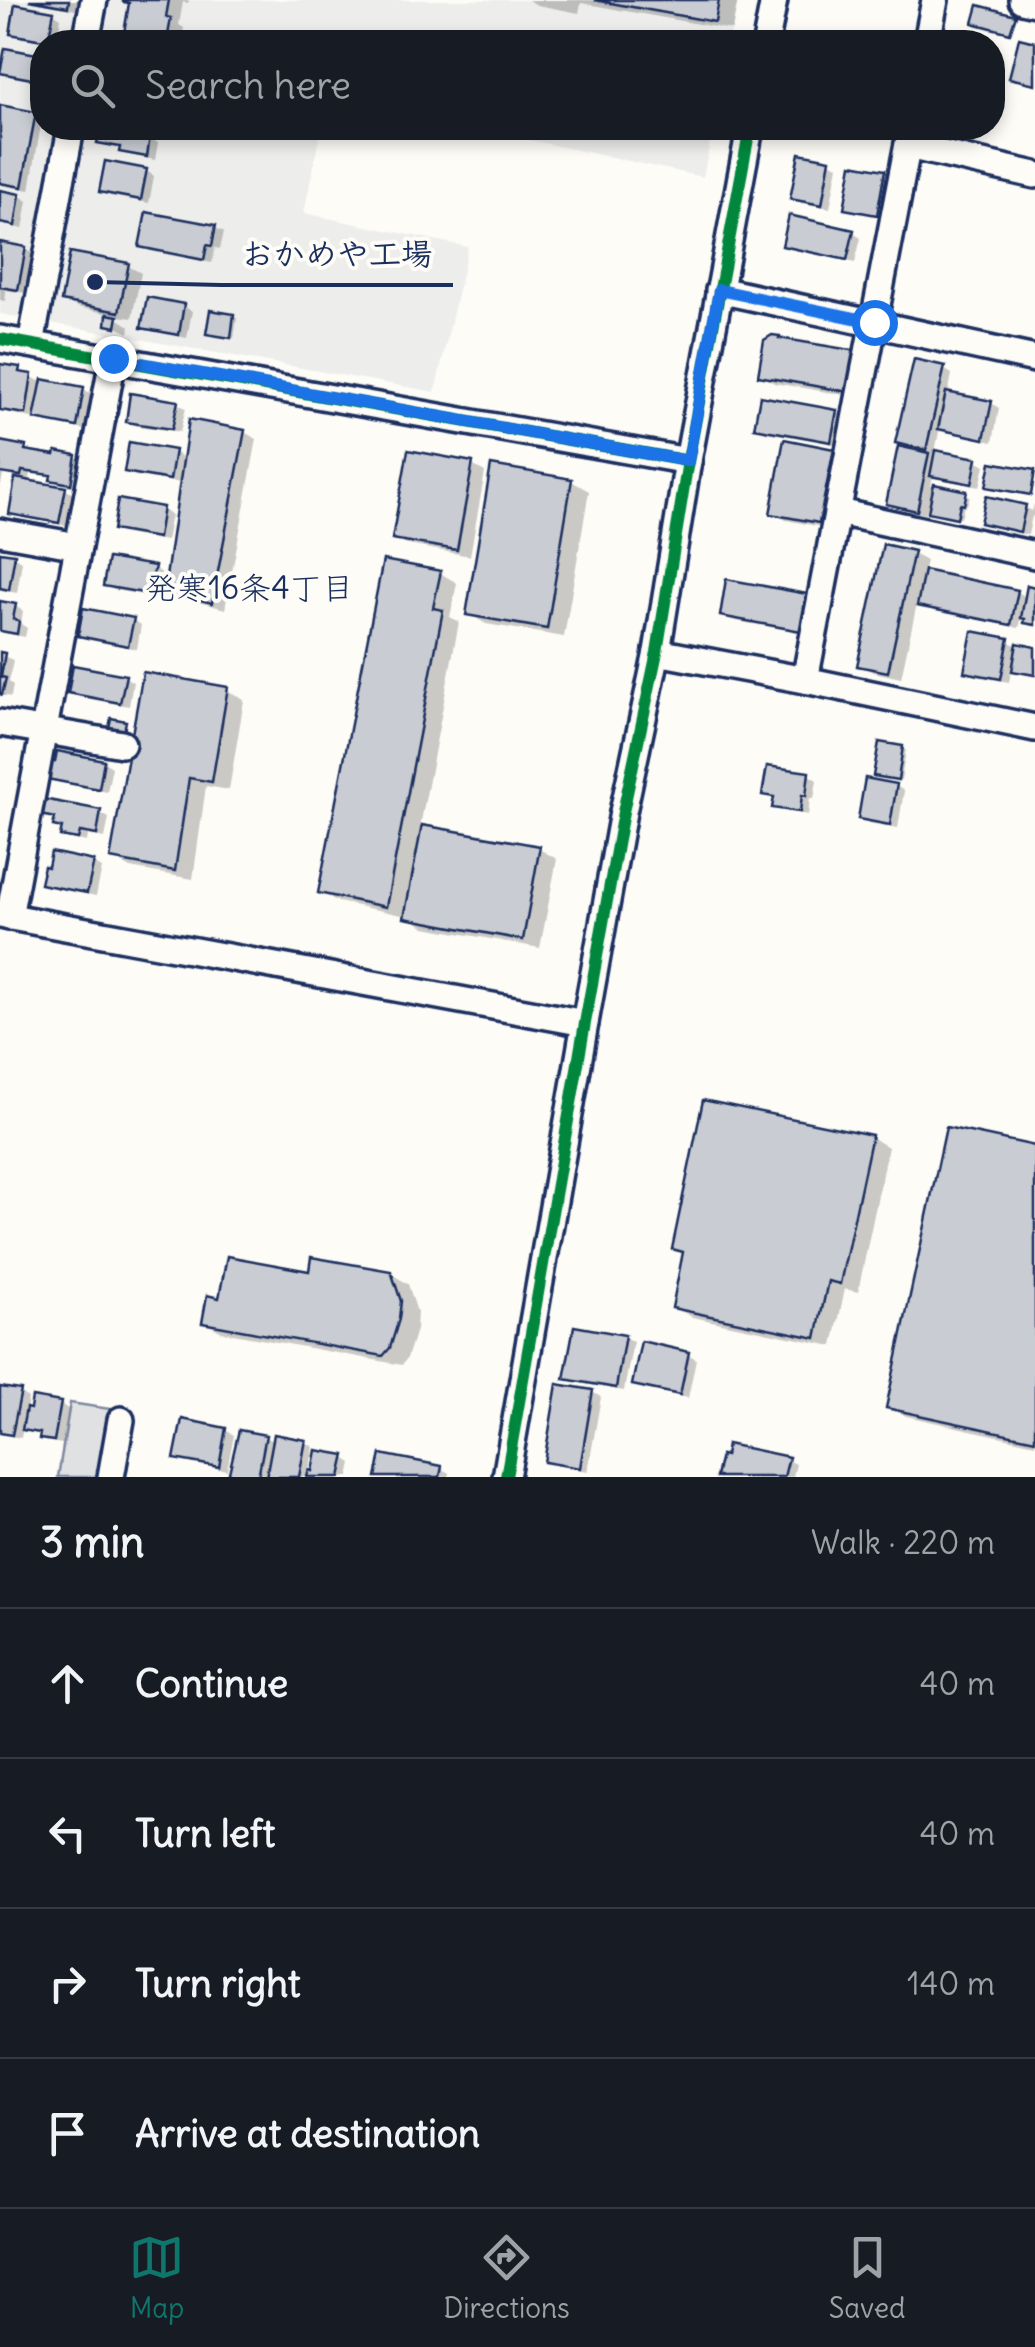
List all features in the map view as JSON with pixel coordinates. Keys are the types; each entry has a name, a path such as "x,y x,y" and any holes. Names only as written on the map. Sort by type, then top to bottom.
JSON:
{"street":[{"path":"88,30 94,0"},
{"path":"768,30 774,0"},
{"path":"929,30 935,0"},
{"path":"1022,0 1035,3"},
{"path":"32,344 69,140"},
{"path":"506,1477 748,140"},
{"path":"805,680 909,140"},
{"path":"920,140 1035,175"},
{"path":"719,290 1035,358"},
{"path":"0,338 688,461"},
{"path":"113,358 44,730 4,916 586,1022"},
{"path":"838,512 1035,555"},
{"path":"0,532 78,546"},
{"path":"657,652 1035,728"},
{"path":"0,723 122,744"},
{"path":"111,1477 121,1420"}],"shaded area":[{"path":"0,0 738,0 732,30 30,30 30,140 319,140 304,213 468,247 435,392 0,314"},
{"path":"529,140 711,140 703,177"},
{"path":"70,1403 110,1409 98,1477 58,1477"}],"building":[{"path":"29,0 69,0 68,7"},
{"path":"169,0 169,30 124,30 129,3 123,2"},
{"path":"594,0 719,0 715,22"},
{"path":"15,4 54,11 50,30 30,30 30,38 10,34"},
{"path":"978,5 1016,15 1010,33 973,23"},
{"path":"1019,38 1035,42 1035,84 1009,78"},
{"path":"5,48 30,53 30,79 0,73"},
{"path":"0,105 30,111 31,140 22,187 0,183"},
{"path":"98,140 149,140 147,157 97,143"},
{"path":"799,153 830,159 822,205 790,199"},
{"path":"105,161 147,169 141,200 99,192"},
{"path":"852,164 885,170 877,215 844,209"},
{"path":"0,190 20,194 15,226 0,223"},
{"path":"146,212 216,225 212,246 207,245 204,260 139,247"},
{"path":"789,215 854,230 847,260 782,246"},
{"path":"0,242 26,247 18,290 0,287"},
{"path":"70,252 129,263 119,312 61,301"},
{"path":"147,297 184,304 179,335 141,328"},
{"path":"210,310 234,314 231,338 206,334"},
{"path":"107,314 118,316 116,327 106,325"},
{"path":"772,335 857,351 849,392 758,376 764,340"},
{"path":"914,359 945,366 926,450 895,443"},
{"path":"0,364 20,367 19,372 32,374 26,414 0,410"},
{"path":"42,379 84,387 77,427 34,419"},
{"path":"946,392 992,401 984,439 938,429"},
{"path":"130,393 178,401 172,429 126,422"},
{"path":"760,396 837,410 831,442 754,428"},
{"path":"189,419 245,430 212,603 164,591"},
{"path":"784,439 834,449 819,523 770,514"},
{"path":"0,441 26,446 25,450 76,455 71,484 50,480 51,475 0,473"},
{"path":"129,442 175,450 170,480 124,472"},
{"path":"898,446 929,453 917,511 886,504"},
{"path":"408,450 473,462 457,550 392,539"},
{"path":"935,450 977,458 972,484 930,476"},
{"path":"991,462 1035,470 1031,495 986,487"},
{"path":"491,465 572,479 547,629 466,615"},
{"path":"15,478 66,487 59,523 9,514"},
{"path":"934,484 967,491 957,518 928,512"},
{"path":"986,496 1026,505 1020,532 980,523"},
{"path":"118,499 163,507 158,538 113,530"},
{"path":"883,544 914,551 888,672 857,666"},
{"path":"0,552 15,554 9,590 0,588"},
{"path":"108,558 155,566 149,594 103,586"},
{"path":"383,560 441,571 433,608 443,610 386,907 318,893"},
{"path":"924,570 1018,590 1011,625 917,606"},
{"path":"726,579 807,594 801,631 720,616"},
{"path":"1027,585 1035,587 1035,625 1024,623 1021,618"},
{"path":"0,601 16,604 13,619 19,621 17,634 0,631"},
{"path":"83,608 134,618 128,646 78,636"},
{"path":"972,631 1009,638 1001,679 964,672"},
{"path":"1017,643 1035,647 1035,675 1012,671"},
{"path":"0,652 5,653 2,695 0,694"},
{"path":"73,665 126,675 120,703 68,693"},
{"path":"143,672 228,687 212,782 189,778 175,871 110,859"},
{"path":"111,718 126,721 124,731 109,728"},
{"path":"879,742 903,746 898,780 873,776"},
{"path":"57,751 104,760 99,789 47,779 50,761 55,762"},
{"path":"767,766 809,772 800,812 772,808 774,797 762,795"},
{"path":"865,778 897,784 890,825 858,819"},
{"path":"43,799 101,810 97,835 80,832 78,839 60,836 62,828 53,826 55,818 40,815"},
{"path":"422,825 540,846 523,940 404,918"},
{"path":"51,852 94,861 87,893 40,884"},
{"path":"703,1100 872,1135 840,1284 828,1281 816,1338 672,1308 683,1252 672,1249"},
{"path":"946,1127 1035,1146 1035,1440 886,1408"},
{"path":"227,1256 309,1271 311,1257 391,1271 401,1301 390,1348 383,1356 202,1323 207,1295 219,1298"},
{"path":"574,1326 625,1335 616,1388 564,1379"},
{"path":"641,1341 689,1352 680,1395 632,1385"},
{"path":"557,1384 593,1390 580,1468 544,1462"},
{"path":"0,1387 21,1390 12,1435 0,1433"},
{"path":"32,1397 61,1402 54,1441 39,1439 40,1433 22,1430"},
{"path":"182,1419 226,1428 219,1467 174,1459"},
{"path":"239,1430 266,1435 258,1477 228,1477"},
{"path":"274,1434 306,1440 299,1477 266,1477"},
{"path":"727,1444 789,1457 784,1477 716,1477"},
{"path":"316,1450 345,1455 340,1477 307,1477"},
{"path":"381,1454 442,1466 440,1477 376,1477"}],"cycle path":[{"path":"506,1477 623,812 657,652 748,140"},
{"path":"0,339 688,461"}],"place":[{"name":"おかめや工場","path":"95,282"}],"district":[{"name":"発寒16条4丁目","path":"249,587"}],"route":[{"path":"113,358 688,461 719,290 874,322"}]}
